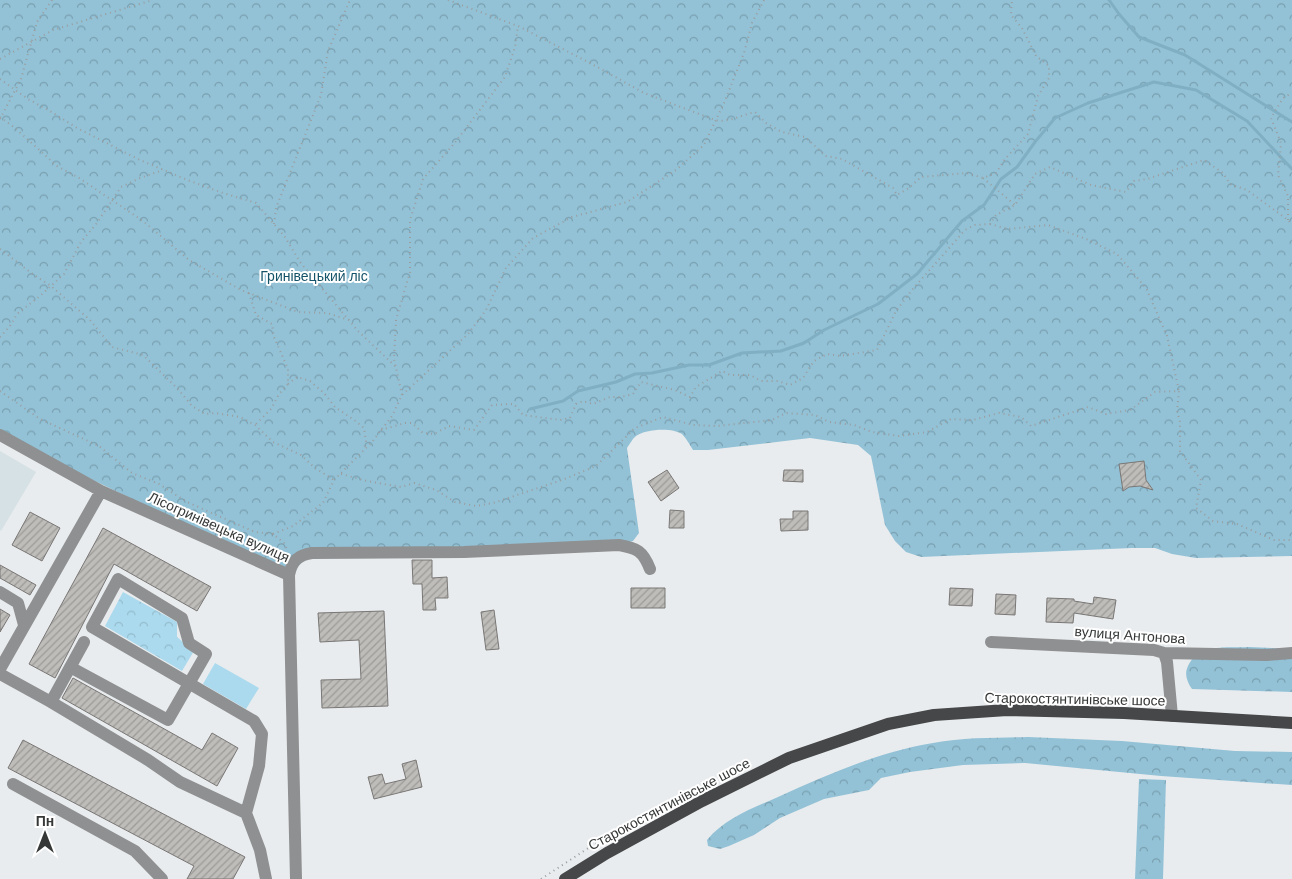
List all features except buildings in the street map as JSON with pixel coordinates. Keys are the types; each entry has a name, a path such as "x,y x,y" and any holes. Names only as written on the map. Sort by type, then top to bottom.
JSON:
{"main road":[{"name":"Старокостянтинівське шосе","path":"565,879 607,853 694,805 789,758 888,724 934,715 1007,710 1124,713 1292,723"}],"street":[{"name":"Лісогринівецька вулиця","path":"0,435 101,491 290,570 296,879"},
{"path":"0,668 101,491"},
{"path":"290,570 302,554 312,553 464,552 618,545 632,547 640,551 650,569"},
{"path":"70,667 168,720 189,682 206,654 189,643 182,618 118,579 92,626 189,682 254,721 262,734 259,766 246,814 260,850 266,879"},
{"path":"0,592 18,603 24,626"},
{"path":"51,702 84,642"},
{"name":"вулиця Антонова","path":"991,642 1154,650 1164,653 1267,656 1292,653"},
{"path":"1164,653 1167,662 1172,716"},
{"path":"0,674 148,760 180,782 246,814"},
{"path":"13,784 134,851 162,879"}],"path":[{"path":"52,0 37,22 21,79 0,118 15,128 57,166 79,178 143,221 189,260 248,293 298,312 327,313 349,320"},
{"path":"0,59 53,30 153,0"},
{"path":"274,224 276,208 321,95 328,51 350,0"},
{"path":"448,0 518,26 644,93 715,120 726,122 740,115 755,112 766,123 782,132 805,137 826,156 842,159 893,188 897,195 909,188 921,177 967,174 983,178 1015,205"},
{"path":"0,391 40,419 100,446 132,473 159,484 187,502 254,532 273,534 293,526 323,503 334,480 381,430 392,416 402,396 468,334 486,310 506,268 534,238 572,216 627,202 676,170 704,145 744,53 752,23 764,0"},
{"path":"983,178 996,174 1005,159 1028,134 1038,96 1049,78 1049,66 1036,56 1022,28 1011,15 1012,0"},
{"path":"402,396 394,359 396,320 410,272 410,220 423,179 453,145 505,77 515,47 518,26"},
{"path":"0,79 28,100 77,128 140,160 223,193 256,202 285,237 300,262 358,331 396,368"},
{"path":"1288,220 1288,196 1278,175 1280,144 1271,118 1283,98 1292,93"},
{"path":"990,224 996,215 1015,205 1035,174 1050,167 1091,185 1126,192 1134,181 1148,179 1204,160 1223,173 1230,184 1247,190 1292,225"},
{"path":"0,337 10,326 17,314 64,274 81,242 97,223 121,187 163,170"},
{"path":"381,430 405,423 412,423 423,433 434,434 449,426 474,430 492,404 514,404 523,415 560,420 570,418 576,404 583,401 594,404 610,397 633,394 641,382 675,390 690,396 696,388 722,371 730,375 750,375 761,381 778,381 790,385 803,378 814,361 827,354 840,356 877,350 896,311 965,230 975,225 990,224 1008,229 1048,224 1117,254 1146,288 1167,336 1179,391 1177,410 1180,422 1180,451 1201,480 1196,508 1213,521 1237,524 1274,540 1292,540"},
{"path":"0,249 51,286 90,320 112,347 143,355 178,389 192,406 205,414 215,413 240,417 255,425 273,442 301,455 315,468 334,480"},
{"path":"248,293 256,315 272,324 274,337 288,369 288,384"},
{"path":"255,425 271,409 279,394 297,377 310,382 324,393 335,407 364,428 366,441 364,449"},
{"path":"340,474 401,487 414,483 436,490 455,502 476,506 493,503 562,480 596,466 634,428 663,418 693,425 717,426 772,420 786,413 815,415 829,422 854,425 872,432 899,436 927,432 951,419 973,420 998,413 1021,417 1031,426 1088,407 1106,414 1130,410 1155,392 1179,391"},
{"path":"273,534 284,543 292,558 290,570"},
{"path":"541,879 599,841 688,792"}],"shaded area":[{"path":"0,451 36,472 1,531 0,530"}],"green space":[{"name":"Гринівецький ліс","path":"0,0 1292,0 1292,556 1196,558 1172,554 1155,548 1132,548 921,557 906,552 895,541 885,525 871,456 858,445 810,438 708,450 693,450 682,434 672,430 659,430 636,436 627,448 639,533 633,541 619,545 312,553 289,575 0,435"},
{"path":"123,592 177,622 177,637 194,651 182,671 105,626"},
{"path":"1214,648 1292,649 1292,692 1192,689 1187,681 1186,672 1188,666 1199,653"},
{"path":"215,663 259,688 246,709 203,684"},
{"path":"1028,737 1122,741 1235,751 1292,752 1292,785 1161,776 1025,763 963,765 881,778 869,790 824,799 780,818 754,835 729,846 720,849 708,846 707,840 714,832 740,814 816,780 873,758 913,747 945,741"},
{"path":"1139,779 1166,780 1163,879 1135,879"}],"waterway":[{"path":"1109,0 1139,37 1185,55 1292,122"},
{"path":"530,409 563,401 578,391 616,382 635,374 652,373 689,365 709,365 742,353 781,351 804,343 824,330 878,304 917,274 962,221 984,205 1001,179 1017,167 1055,118 1088,103 1154,82 1196,90 1247,121 1292,169"}]}
